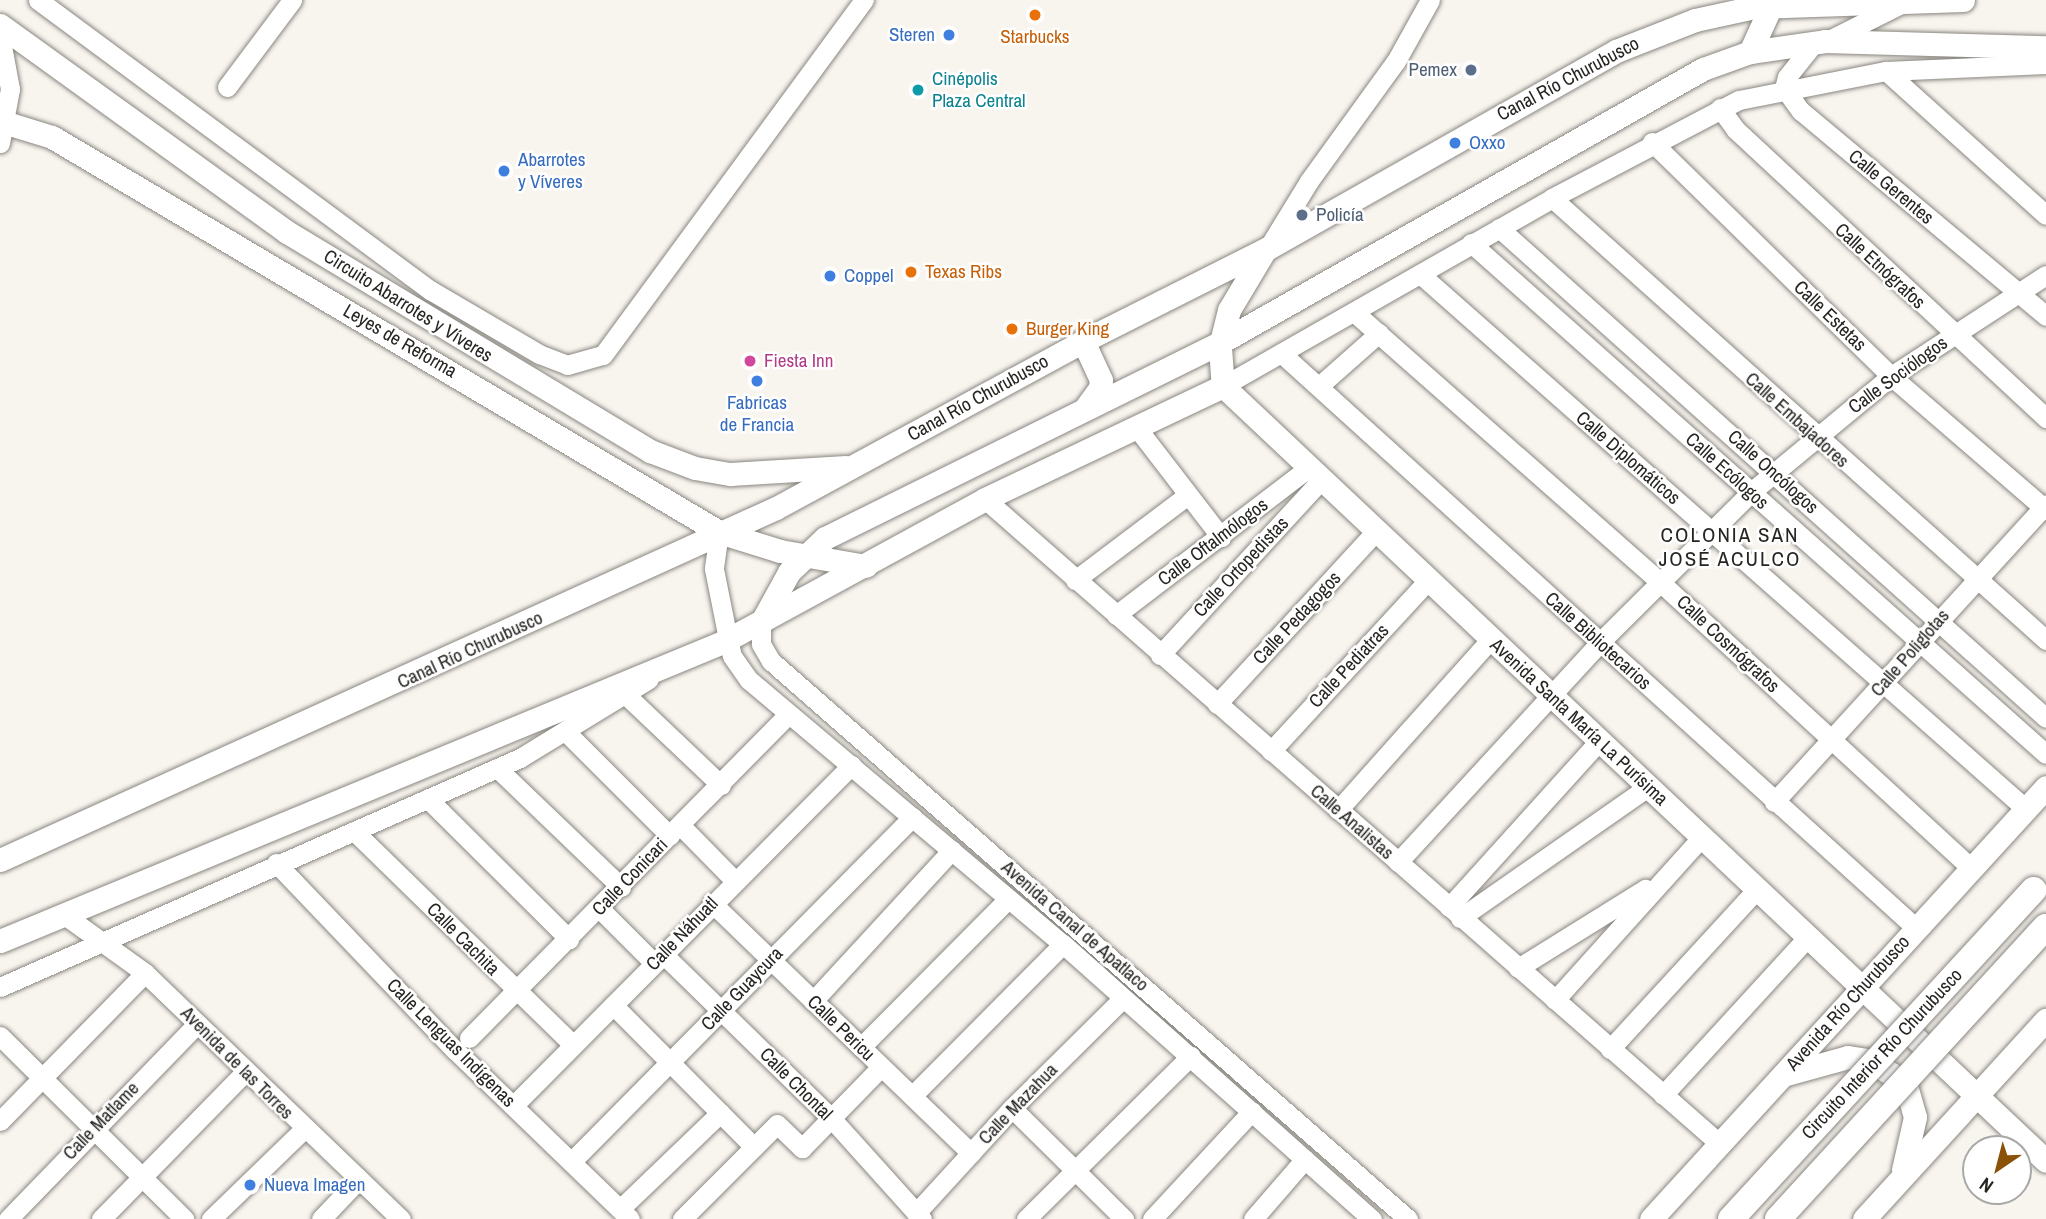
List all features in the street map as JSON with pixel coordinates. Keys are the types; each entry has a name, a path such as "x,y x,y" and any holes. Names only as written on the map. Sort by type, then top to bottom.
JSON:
{"highway":[{"name":"Circuito Interior Río Churubusco","path":"1731,1219 2034,890"},
{"name":"Circuito Interior Río Churubusco","path":"1778,1219 2046,927"}],"main road":[{"name":"Canal Río Churubusco","path":"0,860 376,693 859,466 1083,341 1268,248 1616,51 1695,20 1777,2 1963,0"},
{"path":"1750,52 1777,2"},
{"name":"Circuito Abarrotes y Víveres","path":"0,25 287,232 650,451 695,468 730,474 859,466"},
{"path":"761,623 802,556 838,531 1221,342 1681,80 1750,52 1821,42 2045,63"},
{"name":"Leyes de Reforma","path":"2,129 52,137 719,532 802,556 866,566"},
{"path":"0,941 66,916 728,639 985,499 1223,386 1221,342 1236,293 1268,248"},
{"path":"1083,341 1101,380 1096,396 1083,411"},
{"name":"Avenida Santa María La Purísima","path":"1223,386 2046,1161"},
{"name":"Avenida Río Churubusco","path":"1651,1219 2046,787"},
{"path":"1864,1219 1976,1096 2042,1031"},
{"path":"1782,1075 1855,1057 1875,1063 1897,1078 1910,1095 1916,1117 1913,1144 1900,1180"}],"street":[{"path":"38,0 430,290 539,354 567,365 603,355 864,0"},
{"path":"227,87 292,0"},
{"path":"1268,248 1309,181 1396,61 1430,0"},
{"path":"1784,88 1787,77 1821,42 1909,0"},
{"path":"0,35 10,68 2,129"},
{"path":"1223,386 1355,313 1471,243 1652,142 1720,108 1784,88 1886,71 2045,63"},
{"path":"1886,71 2046,215"},
{"name":"Calle Gerentes","path":"1784,88 1817,125 2046,316"},
{"name":"Calle Etnógrafos","path":"1720,108 1735,129 2046,418"},
{"name":"Calle Estetas","path":"1652,142 1891,376 2045,507"},
{"name":"Calle Embajadores","path":"1552,198 1816,438 2046,640"},
{"name":"Calle Oncólogos","path":"1499,228 2046,718"},
{"name":"Calle Ecólogos","path":"1471,243 2046,754"},
{"name":"Calle Diplomáticos","path":"1420,274 1884,686 2026,808"},
{"name":"Calle Sociólogos","path":"1398,862 1600,642 1709,530 1891,376 2046,275"},
{"name":"Calle Cosmógrafos","path":"1355,313 1659,581 1971,868"},
{"path":"1319,386 1379,333"},
{"name":"Calle Bibliotecarios","path":"1282,353 1916,928"},
{"path":"1137,428 1221,537"},
{"name":"Calle Oftalmólogos","path":"1116,615 1221,537 1315,474"},
{"name":"Calle Ortopedistas","path":"1160,655 1315,474"},
{"path":"1075,580 1188,495"},
{"name":"Calle Analistas","path":"985,499 1720,1144"},
{"name":"Calle Poliglotas","path":"1774,802 1884,686 1975,579 2045,507"},
{"name":"Calle Pedagogos","path":"1217,704 1376,531"},
{"name":"Avenida Canal de Apatlaco","path":"719,532 714,569 728,639 742,671 789,714 1063,944 1372,1219"},
{"name":"Calle Pediatras","path":"1270,751 1428,580"},
{"name":"Avenida Canal de Apatlaco","path":"761,623 761,644 771,661 1408,1219"},
{"path":"1338,810 1491,639"},
{"path":"0,987 109,943 276,863 497,768 626,695 678,660"},
{"path":"626,695 721,785"},
{"name":"Calle Conicari","path":"469,1038 600,909 789,714"},
{"path":"565,731 675,831 735,881"},
{"path":"1454,913 1599,741"},
{"name":"Calle Náhuatl","path":"514,1105 852,765"},
{"path":"497,768 621,887"},
{"path":"882,791 901,773"},
{"path":"1454,913 1648,787"},
{"path":"428,799 569,939"},
{"name":"Calle Guaycura","path":"572,1161 913,817"},
{"name":"Calle Cachita","path":"354,831 573,1045"},
{"path":"1555,1000 1702,838"},
{"path":"813,1000 952,850"},
{"name":"Calle Lenguas Indígenas","path":"276,863 625,1214"},
{"path":"1518,968 1663,878"},
{"path":"1610,1049 1757,889"},
{"path":"861,1047 1008,899"},
{"name":"Calle Pericu","path":"712,903 971,1153"},
{"name":"Calle Chontal","path":"600,909 721,1010 831,1118 919,1216"},
{"name":"Avenida de las Torres","path":"66,916 109,943 145,972 304,1129 401,1219"},
{"path":"1663,1095 1808,937"},
{"path":"912,1096 1063,944"},
{"path":"0,1121 145,972"},
{"name":"Calle Mazahua","path":"919,1216 1012,1108 1123,998"},
{"path":"613,1005 668,1064 754,1147"},
{"name":"Calle Matlame","path":"8,1219 95,1126 197,1024"},
{"path":"0,1036 95,1126 184,1219"},
{"path":"1026,1219 1191,1056"},
{"path":"682,1219 777,1124 802,1148 881,1067"},
{"path":"102,1219 245,1072"},
{"path":"1012,1108 1124,1219"},
{"path":"1152,1219 1252,1111"},
{"path":"625,1214 720,1114"},
{"path":"211,1219 304,1129"},
{"path":"1253,1219 1305,1158"},
{"path":"320,1219 359,1179"}],"place":[{"name":"Starbucks","path":"1035,15"},
{"name":"Steren","path":"949,35"},
{"name":"Pemex","path":"1471,70"},
{"name":"Cinépolis Plaza Central","path":"918,90"},
{"name":"Oxxo","path":"1455,143"},
{"name":"Abarrotes y Víveres","path":"504,171"},
{"name":"Policía","path":"1302,215"},
{"name":"Texas Ribs","path":"911,272"},
{"name":"Coppel","path":"830,276"},
{"name":"Burger King","path":"1012,329"},
{"name":"Fiesta Inn","path":"750,361"},
{"name":"Fabricas de Francia","path":"757,381"},
{"name":"Nueva Imagen","path":"250,1185"}],"district":[{"name":"COLONIA SAN JOSÉ ACULCO","path":"1730,547"}]}
